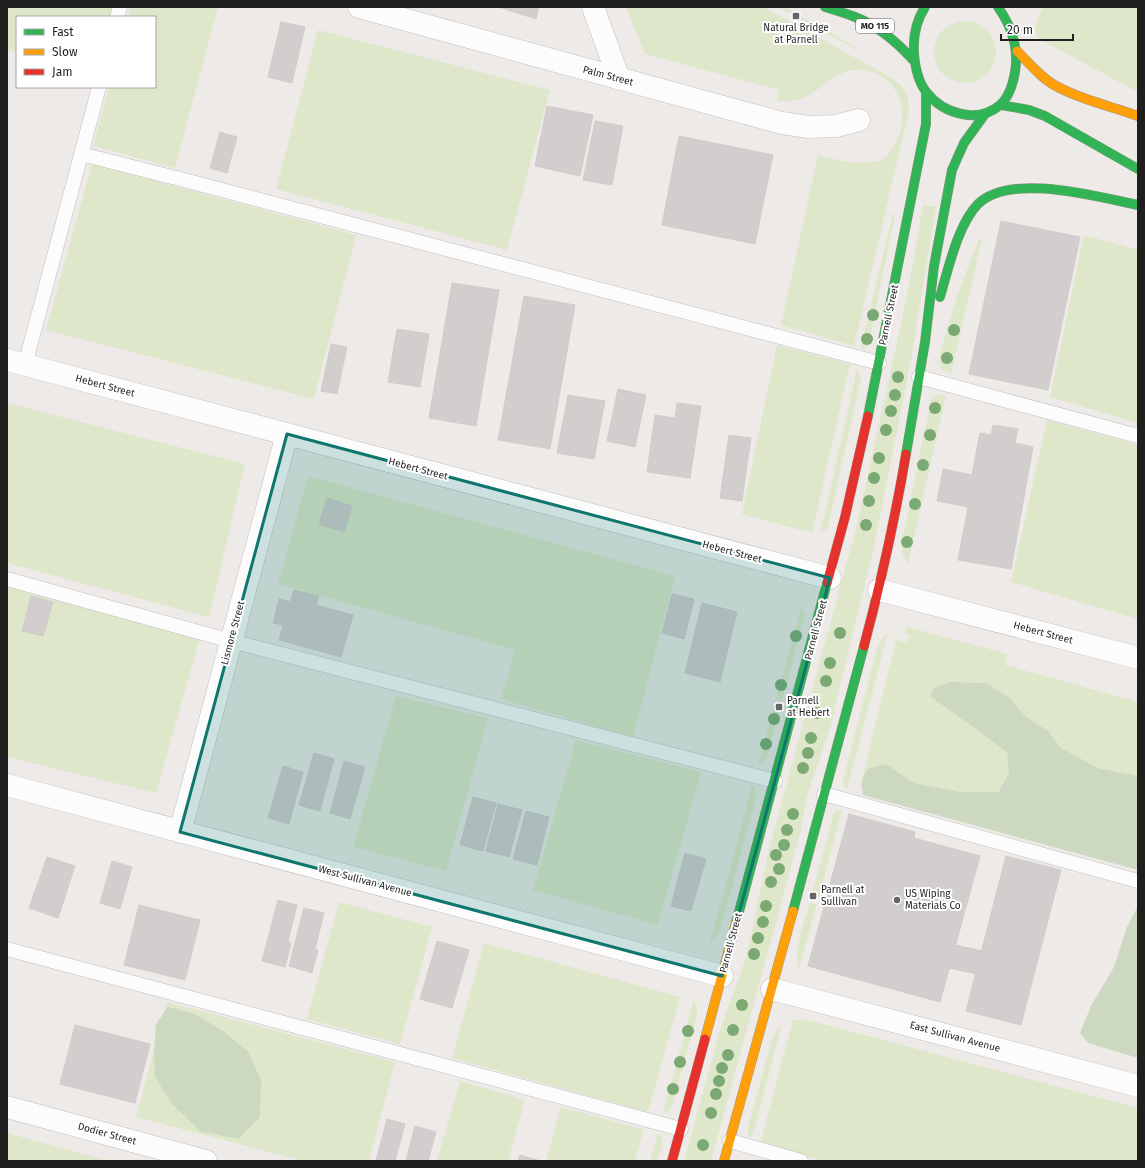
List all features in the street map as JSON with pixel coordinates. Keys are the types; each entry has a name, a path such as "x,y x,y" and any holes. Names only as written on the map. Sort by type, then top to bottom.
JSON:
{"main road":[{"name":"MO 115","path":"825,7 857,17 875,26 890,36 914,61"},
{"path":"925,7 916,26 913,42 914,61 917,73 926,92 935,102 958,114 971,116 985,114"},
{"path":"724,1161 772,989 878,590 899,495 925,342 934,266 952,170 964,143 978,122 985,114 1001,105 1009,92 1013,80 1017,51 1012,28 998,7"},
{"path":"1012,28 1015,15"},
{"path":"1017,51 1036,70 1055,85 1069,92 1138,116"},
{"name":"Parnell Street","path":"672,1161 830,578 860,456 906,235 926,124 926,92"},
{"path":"1001,105 1029,110 1045,116 1138,169"},
{"path":"925,342 964,226 979,203 990,196 1005,190 1041,188 1060,190 1138,206"}],"street":[{"name":"Palm Street","path":"359,7 782,123 809,127 836,126 859,120"},
{"path":"593,7 619,78"},
{"name":"Hebert Street","path":"16,363 830,578"},
{"name":"Lismore Street","path":"180,832 287,434"},
{"name":"Hebert Street","path":"878,590 1138,658"},
{"name":"West Sullivan Avenue","path":"7,785 722,976"},
{"name":"East Sullivan Avenue","path":"772,989 1138,1086"},
{"name":"Dodier Street","path":"7,1107 206,1161"}],"lane":[{"path":"16,363 81,154 99,88"},
{"path":"81,154 879,363"},
{"path":"919,377 1138,436"},
{"path":"7,579 231,641 775,781"},
{"path":"824,794 1138,881"},
{"path":"7,949 681,1129"},
{"path":"730,1141 801,1161"}],"highlighted area":[{"path":"287,434 830,578 722,976 180,832"}],"green space":[{"path":"7,7 116,7 113,16 16,16 16,53 7,50"},
{"path":"130,7 218,7 175,168 93,146 109,88 156,88 156,16 128,16"},
{"path":"626,7 763,7 892,78 903,88 907,96 909,111 854,346 781,325 818,155 855,163 863,163 881,160 891,151 900,132 902,111 900,101 890,83 872,72 857,70 845,72 834,77 804,98 792,101 777,101 779,90 645,54"},
{"path":"778,7 784,7 856,47 855,49"},
{"path":"1044,7 1138,7 1138,92 1039,39 1036,31 1036,23"},
{"path":"959,21 971,21 987,30 994,40 996,52 994,64 987,74 971,83 959,83 948,78 939,69 934,58 934,46 939,35 948,26"},
{"path":"318,30 550,90 507,250 276,189"},
{"path":"92,164 356,235 314,399 46,330"},
{"path":"923,205 936,207 911,360 873,551 830,728 807,796 801,830 711,1161 684,1161 720,1030 747,955 769,849 856,529 903,315"},
{"path":"893,213 895,215 869,342 867,346 861,349"},
{"path":"1084,235 1138,250 1138,423 1050,397"},
{"path":"979,239 982,239 951,374 945,372 942,368 939,358 957,296"},
{"path":"777,345 850,364 812,533 742,514"},
{"path":"857,369 861,379 828,527 820,535"},
{"path":"934,396 946,396 908,564 903,556 902,542 931,400"},
{"path":"7,403 245,464 209,617 7,563"},
{"path":"1047,420 1138,445 1138,619 1011,582"},
{"path":"308,476 675,576 633,737 501,699 515,650 278,584"},
{"path":"7,587 200,638 156,793 7,757"},
{"path":"802,605 805,615 782,701 776,699"},
{"path":"907,627 1008,654 1005,665 1138,702 1138,776 1098,768 1061,748 1048,731 1026,717 1010,698 986,683 951,682 934,688 967,723 1007,752 1009,773 997,792 960,792 914,783 886,764 867,769 861,783 896,640 907,643 909,635 905,633"},
{"path":"888,633 847,789 843,785 843,780 877,648 882,638"},
{"path":"951,682 986,683 1010,698 1026,717 1048,731 1061,748 1098,768 1138,776 1138,870 863,795 861,783 867,769 886,764 914,783 960,792 998,792 1009,773 1007,752 930,696 934,688"},
{"path":"396,696 488,718 446,871 353,847"},
{"path":"774,707 780,709 766,760 758,764"},
{"path":"576,740 701,772 658,925 533,890"},
{"path":"752,786 757,794 720,931 715,939 710,943"},
{"path":"842,810 819,896 812,894 834,812"},
{"path":"339,902 432,927 400,1044 307,1019"},
{"path":"810,903 817,904 799,969 797,961 798,945"},
{"path":"1138,906 1138,1058 1088,1043 1080,1033 1091,1006 1114,967 1127,927"},
{"path":"484,943 680,997 648,1112 452,1058"},
{"path":"694,999 697,1007 697,1016 671,1109 663,1113"},
{"path":"167,1002 395,1062 369,1161 304,1161 136,1117"},
{"path":"168,1007 195,1014 226,1033 248,1052 261,1080 260,1117 238,1139 200,1131 172,1104 155,1077 154,1051 156,1024"},
{"path":"793,1020 812,1021 1138,1108 1138,1161 824,1161 760,1144"},
{"path":"782,1025 752,1137 748,1134 748,1127 773,1036"},
{"path":"460,1081 525,1100 508,1161 437,1161"},
{"path":"561,1107 644,1130 635,1161 546,1161"},
{"path":"7,1133 109,1161 7,1161"},
{"path":"658,1133 662,1139 661,1150 657,1161 650,1161"}],"building":[{"path":"499,7 539,7 536,19"},
{"path":"281,22 305,27 292,83 268,77"},
{"path":"547,106 593,115 580,176 535,166"},
{"path":"595,121 623,126 612,185 583,180"},
{"path":"220,132 237,137 227,173 210,168"},
{"path":"679,136 773,155 755,244 662,225"},
{"path":"1001,221 1080,237 1048,390 969,374"},
{"path":"452,283 499,290 476,426 429,418"},
{"path":"524,296 575,305 550,449 498,440"},
{"path":"397,329 429,334 420,387 388,382"},
{"path":"331,344 347,347 337,394 321,391"},
{"path":"618,389 646,395 635,447 607,441"},
{"path":"568,395 605,401 594,459 557,453"},
{"path":"677,403 701,406 690,478 647,472 655,415 675,418"},
{"path":"993,425 1018,429 1015,443 1033,447 1011,569 958,560 968,507 937,501 943,469 972,475 980,433 991,435"},
{"path":"729,435 751,438 742,501 720,498"},
{"path":"327,498 352,506 344,532 319,524"},
{"path":"294,590 319,596 316,605 353,615 341,657 279,640 283,625 273,623 279,599 290,602"},
{"path":"672,594 694,599 684,639 662,633"},
{"path":"31,596 53,602 43,636 22,631"},
{"path":"702,603 737,612 720,682 685,673"},
{"path":"314,753 334,759 320,811 299,805"},
{"path":"344,761 365,767 350,819 330,813"},
{"path":"283,766 303,772 289,824 268,818"},
{"path":"473,797 496,803 483,851 460,845"},
{"path":"498,804 522,810 509,857 486,851"},
{"path":"526,811 549,817 537,865 513,859"},
{"name":"US Wiping Materials Co","path":"849,814 915,832 914,838 980,856 940,1002 808,966"},
{"path":"685,853 706,859 691,911 671,906"},
{"path":"1006,856 1061,870 1021,1025 966,1011"},
{"path":"47,857 75,866 58,918 29,908"},
{"path":"112,861 132,867 120,909 100,903"},
{"path":"278,900 297,905 288,941 291,943 285,967 262,961"},
{"path":"139,905 200,920 185,980 124,965"},
{"path":"304,908 324,913 315,949 318,950 312,973 289,966"},
{"path":"437,941 469,950 452,1008 420,999"},
{"path":"955,945 982,951 977,974 949,968"},
{"path":"75,1025 150,1044 135,1103 60,1084"},
{"path":"387,1119 405,1124 395,1161 376,1161"},
{"path":"415,1126 436,1132 428,1161 406,1161"},
{"path":"520,1155 541,1161 518,1161"}],"traffic: fast":[{"path":"825,7 872,25 894,41 914,61"},
{"path":"925,7 917,23 914,41 915,64 919,79 927,93 942,106 952,111 972,115 991,111 1000,105 1008,94 1013,81 1016,63 1015,46 1011,30 998,7"},
{"path":"868,416 926,124 926,92"},
{"path":"1001,105 1029,110 1045,116 1138,169"},
{"path":"906,454 925,342 934,266 952,170 964,143 985,114"},
{"path":"940,297 954,248 965,223 978,204 993,195 1011,190 1033,188 1078,193 1138,205"},
{"path":"736,923 827,583"},
{"path":"793,911 864,646"}],"traffic: slow":[{"path":"1017,51 1040,75 1056,86 1086,99 1138,116"},
{"path":"724,1161 793,911"},
{"path":"705,1039 736,923"}],"traffic: jam":[{"path":"827,583 845,517 868,416"},
{"path":"864,646 887,550 906,454"},
{"path":"672,1161 705,1039"}],"place":[{"name":"Natural Bridge at Parnell","path":"796,16"},
{"name":"Parnell at Hebert","path":"779,707"},
{"name":"Parnell at Sullivan","path":"813,896"},
{"name":"US Wiping Materials Co","path":"897,900"}]}
